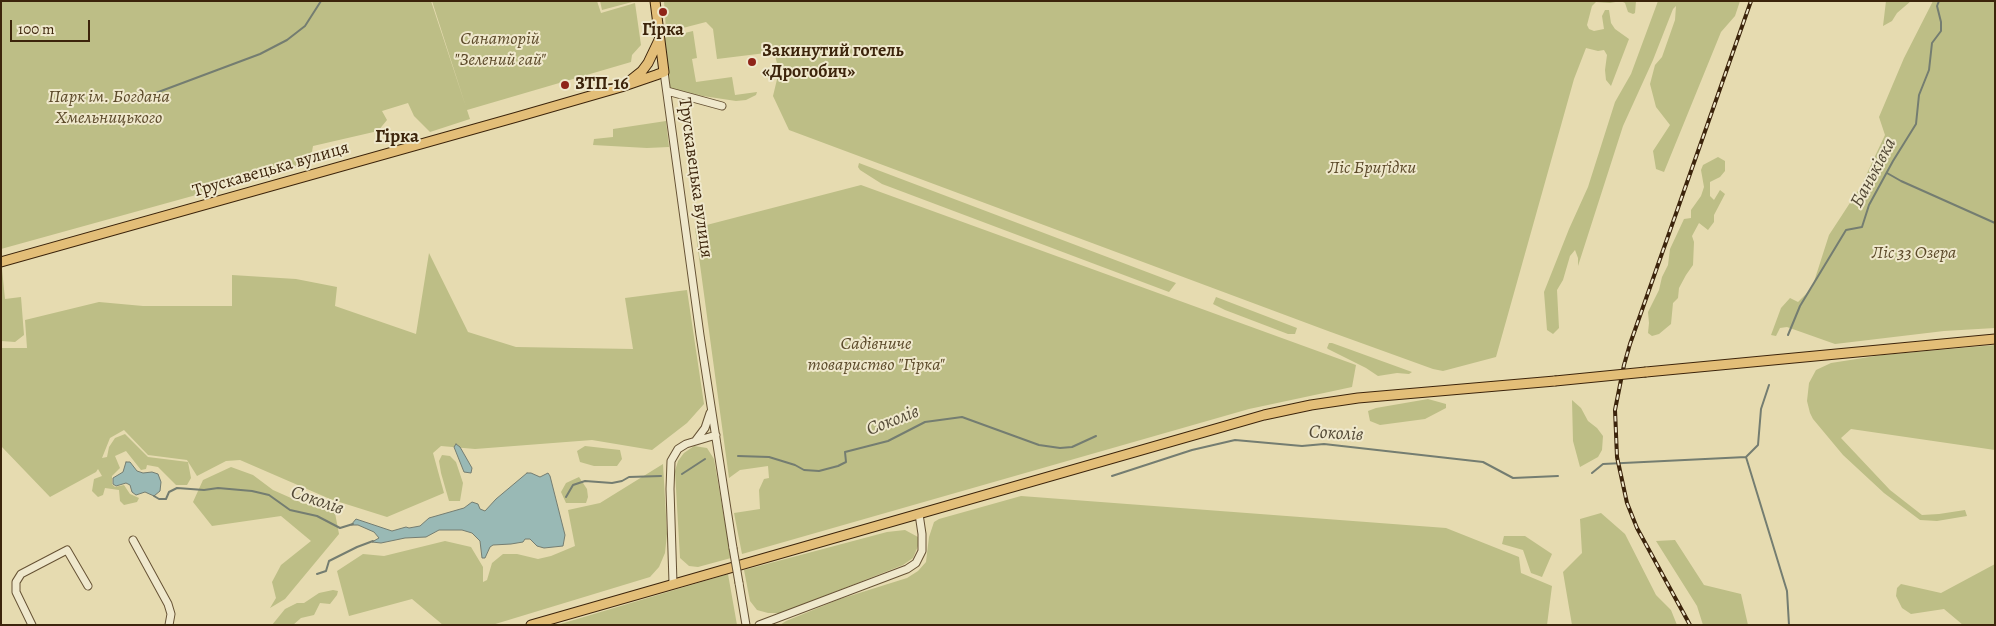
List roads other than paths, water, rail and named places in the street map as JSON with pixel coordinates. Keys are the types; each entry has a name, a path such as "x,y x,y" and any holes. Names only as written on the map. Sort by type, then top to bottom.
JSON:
{"main road":[{"name":"Трускавецька вулиця","path":"1,262 621,87 664,72 655,1"},
{"path":"621,87 642,71 657,48 660,36"},
{"path":"531,625 1133,451 1297,407 1358,398 1556,381 1995,338"}],"street":[{"name":"Трускавецька вулиця","path":"664,72 711,405 746,625"},
{"path":"667,91 722,106"},
{"path":"696,440 705,428 710,416 711,405"},
{"path":"673,583 670,489 672,461 678,449 696,440 716,435"},
{"path":"759,625 907,570 916,563 922,551 919,514"},
{"path":"133,540 168,604 171,614 169,625"},
{"path":"32,625 16,592 17,578 21,574 67,550 88,586"}],"water":[{"path":"456,444 460,447 472,468 471,473 464,472 454,447"},
{"path":"126,462 130,462 137,471 158,474 161,482 160,491 154,496 145,492 136,495 132,492 130,485 126,483 116,486 113,484 113,478 123,472"},
{"path":"527,473 540,477 548,473 550,476 565,535 563,546 544,548 537,546 530,539 525,539 523,542 493,545 490,547 485,558 482,558 480,541 472,533 462,530 439,530 426,537 405,538 381,543 372,542 379,538 374,532 358,525 351,525 356,519 392,531 420,526 429,518 464,508 472,502 478,504 480,509 485,511 496,499"}],"waterway":[{"path":"137,100 260,54 287,40 305,26 321,1"},
{"name":"Баньківка","path":"1788,335 1800,306 1846,230 1862,227 1869,205 1916,124 1919,95 1929,70 1932,43 1941,31 1937,6 1939,1"},
{"path":"1887,173 1995,223"},
{"name":"Баньківка","path":"1769,385 1761,409 1758,445 1746,457 1787,591 1789,625"},
{"name":"Соколів","path":"738,456 769,457 795,465 804,470 819,471 846,462 845,452 888,441 925,422 962,417 1039,445 1060,448 1072,447 1096,436"},
{"name":"Соколів","path":"1112,476 1192,450 1235,440 1302,446 1324,444 1483,462 1513,478 1558,476"},
{"name":"Соколів","path":"1592,473 1603,464 1746,457"},
{"name":"Соколів","path":"682,474 705,459"},
{"name":"Соколів","path":"566,497 573,485 585,481 612,483 629,477 661,476"},
{"name":"Соколів","path":"154,496 159,499 166,499 169,492 177,488 204,490 218,488 252,491 269,495 290,510 317,516 340,528 353,524"},
{"path":"317,574 326,571 329,561 373,541"}],"railway":[{"path":"1690,625 1637,528 1627,503 1617,457 1615,410 1630,344 1751,1"}],"place":[{"name":"Гірка","path":"663,12"},
{"name":"Закинутий готель «Дрогобич»","path":"752,62"},
{"name":"ЗТП-16","path":"565,85"}],"district":[{"name":"Гірка","path":"397,137"}],"park label":[{"name":"Санаторій \"Зелений гай\"","path":"500,50"},
{"name":"Парк ім. Богдана Хмельницького","path":"109,108"},
{"name":"Ліс Бриґідки","path":"1372,169"},
{"name":"Ліс 33 Озера","path":"1914,254"},
{"name":"Садівниче товариство \"Гірка\"","path":"876,355"}]}
